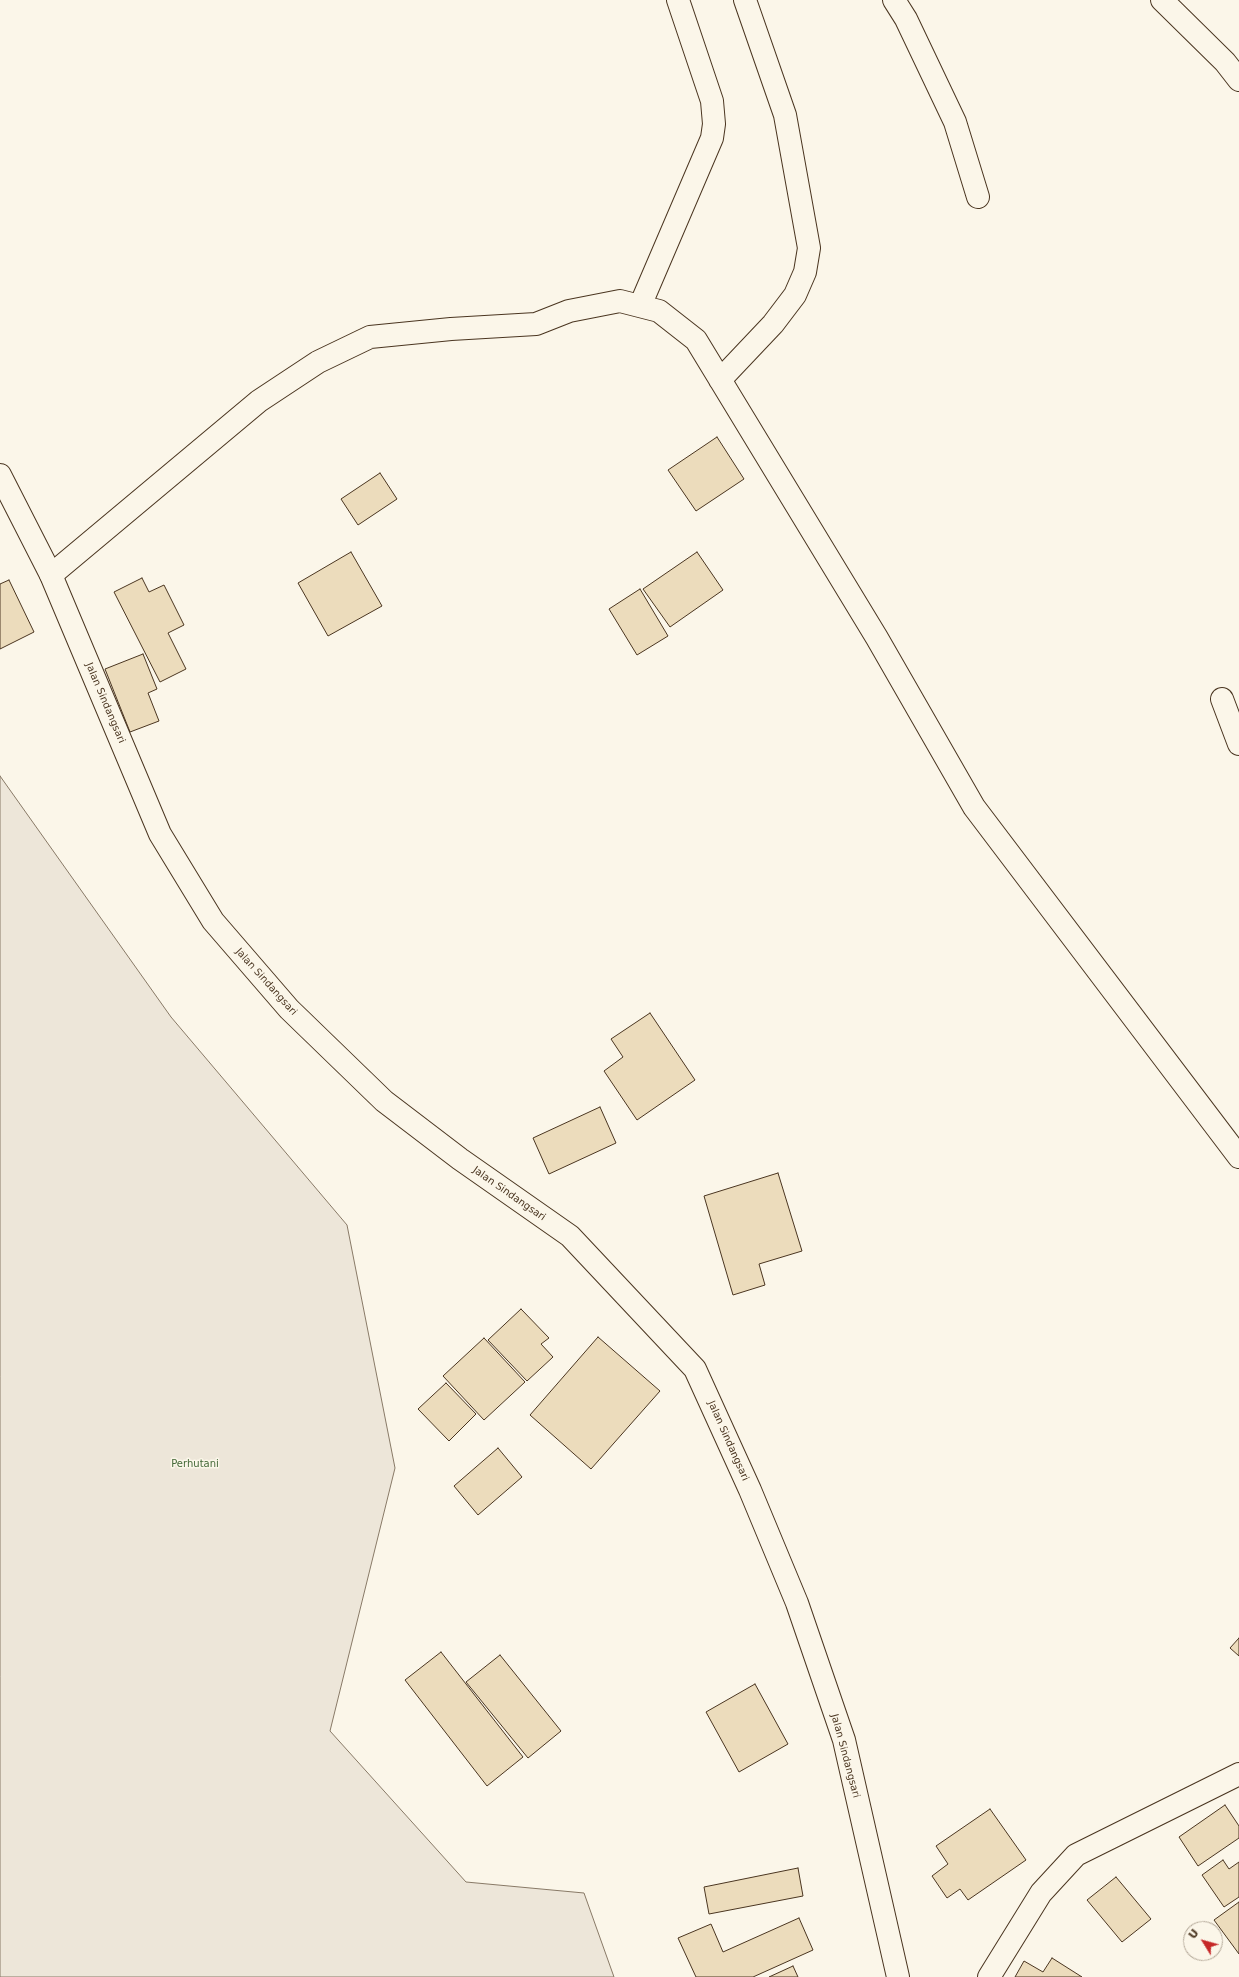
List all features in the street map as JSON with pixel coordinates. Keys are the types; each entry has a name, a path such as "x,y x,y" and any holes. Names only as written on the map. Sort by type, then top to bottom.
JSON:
{"street":[{"path":"640,306 712,138 714,124 712,101 678,0"},
{"path":"720,380 773,324 795,295 805,272 809,248 785,116 745,0"},
{"path":"894,0 906,19 955,122 978,197"},
{"path":"1162,0 1225,62 1239,80"},
{"path":"51,574 259,401 318,362 370,337 451,329 536,324 569,311 620,301 658,311 696,340 877,638 974,807 1239,1157"},
{"name":"Jalan Sindangsari","path":"0,475 51,574 160,834 213,921 289,1009 384,1101 460,1159 570,1236 695,1369 750,1490 797,1603 841,1733 898,1977"},
{"path":"1222,699 1239,744"},
{"path":"989,1977 1041,1893 1076,1855 1239,1774"}],"green space":[{"name":"Perhutani","path":"0,776 171,1017 347,1225 395,1468 330,1731 466,1882 584,1893 614,1977 0,1977"}],"building":[{"path":"717,437 744,479 696,511 668,470"},
{"path":"380,473 397,499 358,525 341,499"},
{"path":"351,552 382,606 328,636 298,583"},
{"path":"697,552 723,590 670,627 643,589"},
{"path":"142,578 149,592 164,585 184,625 168,633 186,669 160,682 114,592"},
{"path":"9,580 34,632 0,649 0,584"},
{"path":"640,589 668,636 637,655 609,609"},
{"path":"143,654 157,689 148,693 159,721 130,732 105,669"},
{"path":"650,1013 695,1080 637,1120 604,1071 623,1057 611,1039"},
{"path":"600,1107 616,1143 549,1174 533,1138"},
{"path":"778,1173 802,1251 759,1264 765,1285 733,1295 704,1196"},
{"path":"521,1309 549,1338 541,1344 553,1357 527,1381 488,1340"},
{"path":"598,1337 660,1391 591,1469 530,1415"},
{"path":"484,1338 525,1382 484,1420 443,1376"},
{"path":"446,1383 476,1414 449,1441 418,1409"},
{"path":"498,1448 522,1477 478,1515 454,1486"},
{"path":"1239,1638 1239,1656 1230,1648"},
{"path":"441,1652 523,1757 487,1786 405,1680"},
{"path":"500,1655 561,1731 528,1758 466,1682"},
{"path":"755,1684 788,1744 739,1772 706,1712"},
{"path":"1225,1805 1239,1826 1239,1838 1198,1866 1179,1837"},
{"path":"990,1809 1026,1860 968,1900 960,1889 947,1898 932,1876 948,1864 936,1846"},
{"path":"1223,1860 1229,1869 1239,1862 1239,1897 1224,1907 1202,1875"},
{"path":"798,1868 803,1896 709,1914 704,1887"},
{"path":"1116,1877 1151,1919 1122,1942 1087,1900"},
{"path":"1239,1902 1239,1954 1223,1932 1223,1921 1214,1920"},
{"path":"799,1918 813,1950 753,1977 696,1977 678,1938 711,1924 723,1952"},
{"path":"1052,1958 1082,1977 1015,1977 1024,1961 1043,1972"},
{"path":"793,1966 798,1977 769,1977"}]}
